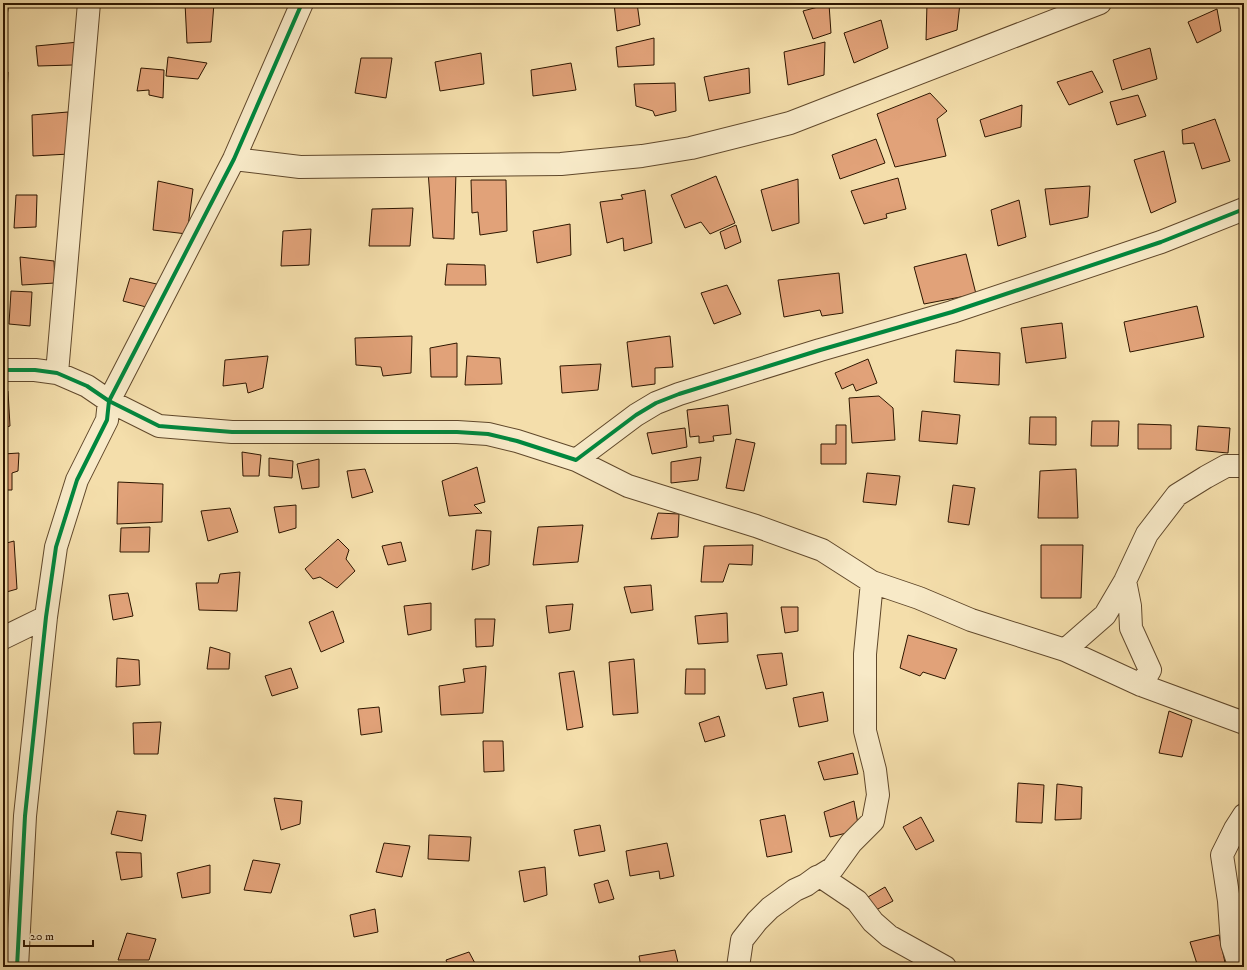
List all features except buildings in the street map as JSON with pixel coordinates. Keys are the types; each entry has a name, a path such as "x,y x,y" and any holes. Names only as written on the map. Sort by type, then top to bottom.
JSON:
{"street":[{"path":"57,373 88,3"},
{"path":"17,967 26,816 46,616 56,547 77,480 107,420 109,401 234,159 302,3"},
{"path":"234,159 300,166 561,164 642,156 691,148 790,122 1100,3"},
{"path":"576,460 636,415 656,403 679,394 820,350 952,312 1161,242 1244,209"},
{"path":"3,370 35,370 57,373 87,386 109,401 159,426 232,432 457,432 488,434 516,440 576,460 628,486 756,526 822,550 872,582 919,598 971,620 1065,650 1141,686 1244,723"},
{"path":"1065,650 1105,615 1125,581 1147,534 1177,495 1226,466 1244,466"},
{"path":"1125,581 1130,606 1131,628 1150,670 1141,686"},
{"path":"738,967 742,940 757,921 770,908 795,890 833,868 851,843 873,821 878,795 875,770 865,731 865,654 872,582"},
{"path":"3,638 46,616"},
{"path":"1237,967 1238,962 1232,944 1229,901 1222,855 1235,829 1244,816"},
{"path":"820,876 857,901 873,922 889,936 945,967"}],"cycle path":[{"path":"17,967 25,816 46,617 56,547 77,480 107,420 109,401 234,159 302,3"},
{"path":"3,370 35,370 57,373 87,386 109,401 159,426 232,432 457,432 488,434 517,441 576,460 636,415 656,403 679,394 820,350 952,312 1161,242 1244,209"}]}
